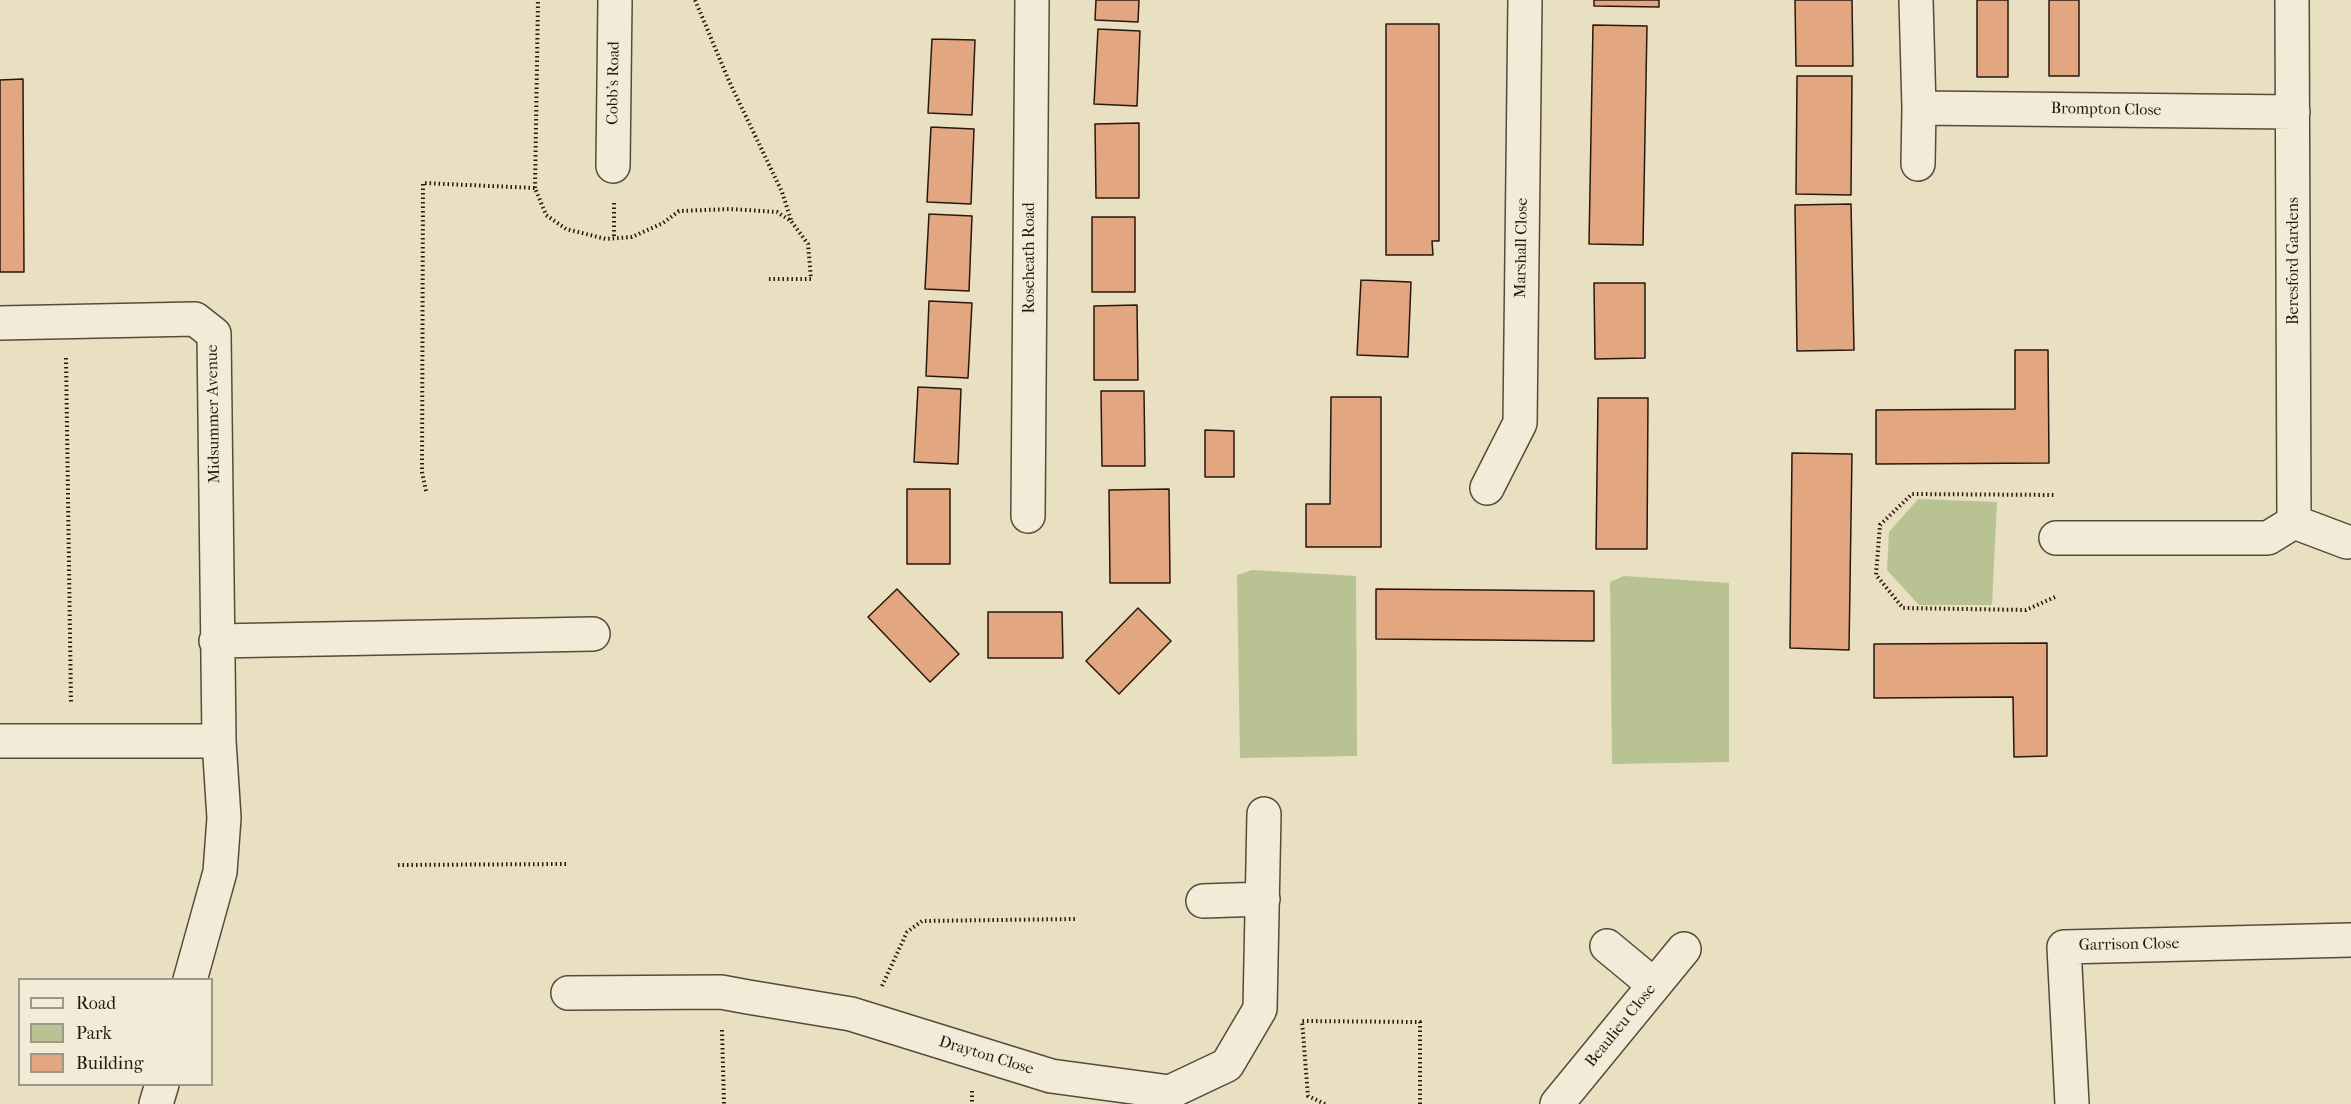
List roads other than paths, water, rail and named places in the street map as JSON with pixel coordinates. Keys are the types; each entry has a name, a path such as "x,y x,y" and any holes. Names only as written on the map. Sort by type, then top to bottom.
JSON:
{"street":[{"name":"Cobb's Road","path":"613,166 615,0"},
{"name":"Roseheath Road","path":"1028,516 1032,0"},
{"name":"Marshall Close","path":"1487,488 1520,423 1525,0"},
{"path":"1916,0 1918,164"},
{"name":"Beresford Gardens","path":"2292,0 2294,522"},
{"name":"Brompton Close","path":"1919,108 2293,112"},
{"name":"Midsummer Avenue","path":"0,323 195,320 214,334 216,641 224,818 220,872 191,978"},
{"path":"2056,538 2268,538 2294,522 2347,542"},
{"path":"216,641 593,634"},
{"path":"0,741 219,741"},
{"name":"Drayton Close","path":"568,993 721,992 867,1019 1051,1076 1169,1098 1227,1065 1260,1009 1264,814"},
{"path":"1203,901 1263,899"},
{"name":"Garrison Close","path":"2072,1104 2064,947 2351,940"},
{"path":"1607,945 1654,985"},
{"name":"Beaulieu Close","path":"1557,1104 1684,949"},
{"path":"156,1104 161,1086"}]}
